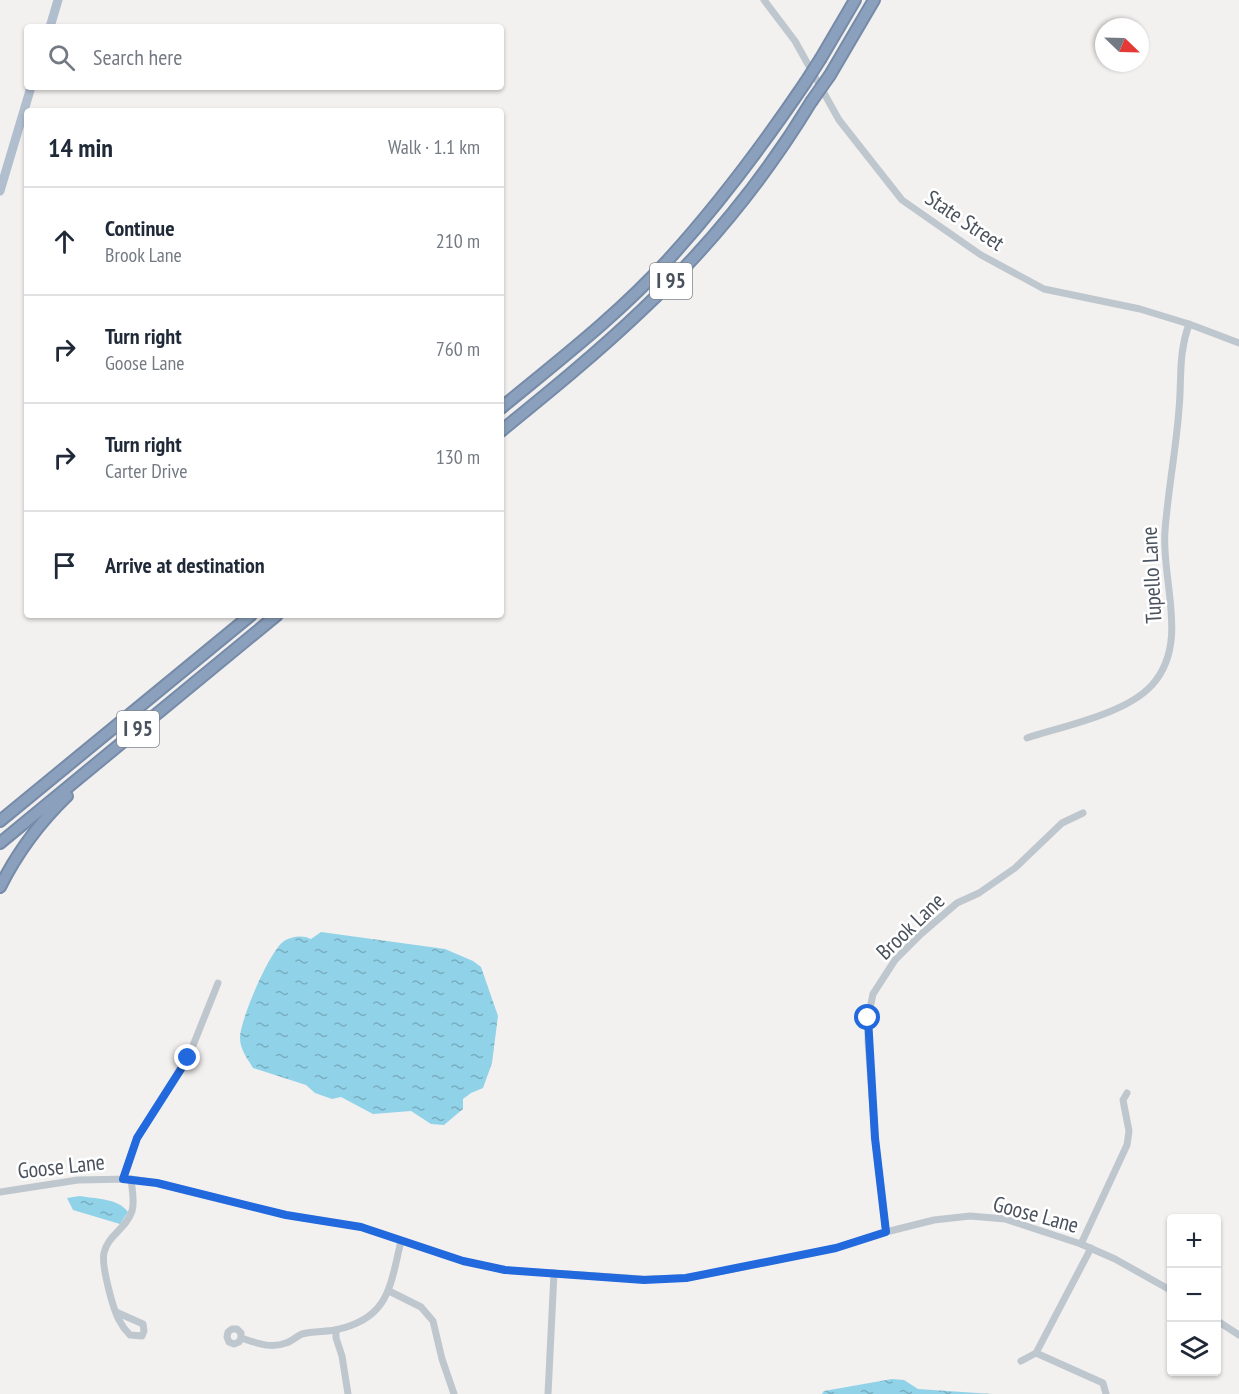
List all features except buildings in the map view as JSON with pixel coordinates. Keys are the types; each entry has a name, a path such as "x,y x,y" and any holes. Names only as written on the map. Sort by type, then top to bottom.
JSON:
{"highway":[{"name":"I 95","path":"504,405 620,307 667,261 732,185 805,83 855,0"},
{"name":"I 95","path":"504,428 643,310 696,255 792,135 874,0"},
{"name":"I 95","path":"0,821 247,618"},
{"name":"I 95","path":"0,843 273,618"},
{"path":"0,887 29,837 58,804 130,735"}],"main road":[{"path":"51,24 58,0"},
{"path":"26,108 31,90"},
{"path":"0,191 24,113"}],"street":[{"name":"State Street","path":"764,0 795,41 839,120 902,200 981,255 1044,289 1140,309 1239,343"},
{"name":"Tupello Lane","path":"1027,738 1127,705 1152,686 1166,660 1172,634 1164,533 1180,407 1182,343 1189,324"},
{"name":"Brook Lane","path":"886,1232 875,1138 869,1050 868,1018 873,994 895,960 921,934 957,903 979,893 1014,868 1062,823 1083,813"},
{"path":"123,1179 137,1138 188,1058 218,983"},
{"path":"1081,1244 1127,1145 1129,1131 1123,1100 1127,1093"},
{"name":"Goose Lane","path":"0,1192 78,1180 131,1179 157,1183 276,1212 361,1227 463,1261 505,1270 644,1280 686,1278 836,1248 934,1220 970,1216 1013,1221 1081,1244 1140,1272 1167,1288"},
{"path":"116,1312 103,1254 108,1243 127,1223 133,1210 131,1179"},
{"path":"241,1338 271,1347 287,1343 302,1334 336,1330 363,1321 378,1310 389,1291 401,1241"},
{"path":"1021,1360 1036,1353 1091,1248"},
{"path":"548,1394 554,1273"},
{"path":"389,1291 421,1307 433,1320 442,1359 454,1394"},
{"path":"1219,1322 1239,1335"},
{"path":"336,1330 348,1394"},
{"path":"1036,1353 1103,1383 1106,1394"}],"water":[{"path":"321,932 445,949 481,967 498,1016 492,1063 483,1088 463,1099 463,1109 444,1125 431,1124 411,1111 373,1114 341,1097 332,1099 315,1093 306,1085 253,1068 240,1042 241,1029 271,957 284,941 290,938 311,939"},
{"path":"80,1196 119,1204 128,1212 120,1224 73,1210 67,1198"},
{"path":"892,1379 904,1380 918,1389 992,1394 822,1394 824,1391"}],"route":[{"path":"188,1058 137,1138 123,1179 157,1183 286,1215 361,1227 463,1261 505,1270 644,1280 686,1278 836,1248 886,1232 875,1138 868,1018"}]}
